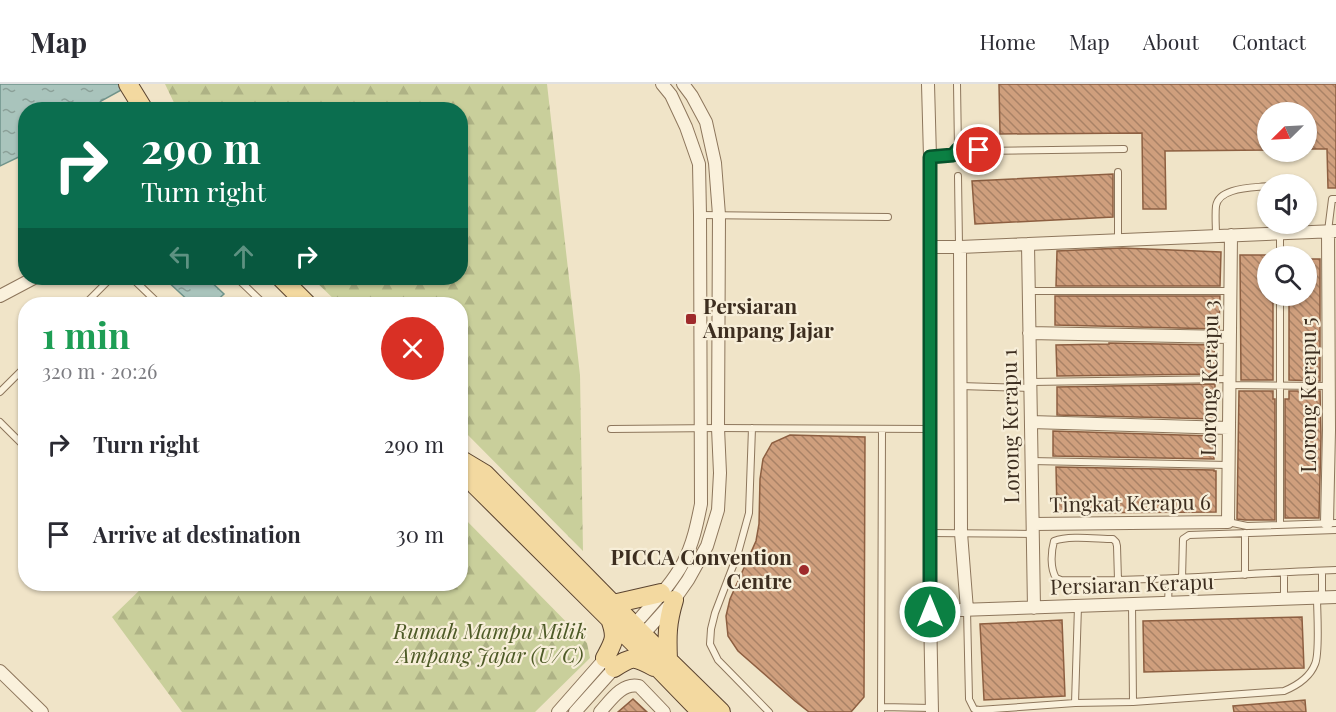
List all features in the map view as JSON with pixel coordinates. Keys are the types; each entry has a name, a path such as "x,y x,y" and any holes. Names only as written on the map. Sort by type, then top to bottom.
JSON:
{"main road":[{"path":"131,88 139,102"},
{"path":"288,285 299,297"},
{"path":"468,474 476,486 611,612 664,665 721,712"},
{"path":"611,612 668,597 664,665"},
{"path":"611,612 615,641 609,663 637,658 664,665 701,712"}],"street":[{"path":"662,84 671,94 699,164 700,215 701,504 696,530 668,597"},
{"path":"558,712 609,663 668,597 688,580 706,546 718,510 720,473 718,215 715,163 706,122 683,84"},
{"path":"928,84 932,710"},
{"path":"1317,232 1332,231"},
{"name":"Lorong Kerapu 5","path":"1332,231 1329,386 1333,430 1333,525"},
{"path":"930,247 1257,234"},
{"name":"Lorong Kerapu 3","path":"1228,522 1231,235"},
{"name":"Lorong Kerapu 1","path":"1028,244 1034,608"},
{"path":"960,247 961,533 967,610"},
{"path":"0,296 20,285"},
{"path":"1029,333 1230,337"},
{"path":"1031,422 1229,428"},
{"name":"Tingkat Kerapu 6","path":"1033,529 1228,522"},
{"name":"Persiaran Kerapu","path":"930,612 1336,597"},
{"path":"574,712 609,663"},
{"path":"0,671 42,712"},
{"path":"600,712 625,686 634,685 639,686 664,712"}],"lane":[{"path":"930,157 953,155 958,149 957,84"},
{"path":"958,149 1124,149"},
{"path":"1118,172 1118,240"},
{"path":"958,176 960,247"},
{"path":"1216,236 1216,205 1219,199 1226,193 1238,189 1257,187"},
{"path":"1332,231 1332,199 1336,198"},
{"path":"700,215 888,218"},
{"path":"92,297 104,285"},
{"path":"139,285 152,297"},
{"path":"244,285 257,297"},
{"path":"1028,291 1230,291"},
{"path":"1280,306 1281,525"},
{"path":"0,392 18,374"},
{"path":"960,386 1229,382 1281,386 1329,386"},
{"path":"0,422 18,440"},
{"path":"752,428 749,513 738,553 715,612 710,644 718,660 769,712"},
{"path":"611,429 930,429"},
{"path":"882,429 881,710 932,710"},
{"path":"1031,461 1228,465"},
{"path":"1228,522 1247,526 1333,525"},
{"path":"1182,579 1185,536 1333,525"},
{"path":"930,533 1033,529"},
{"path":"1245,533 1245,574"},
{"path":"1118,580 1117,546 1113,539 1070,538 1054,541 1053,571 1056,578 1060,580 1118,580 1182,579 1336,570"},
{"path":"967,610 969,699 974,708 979,710 1075,703 1133,702 1284,690 1293,687 1305,678 1316,662 1322,571"},
{"path":"1284,573 1284,599"},
{"path":"1168,579 1168,603"},
{"path":"1132,604 1133,702"},
{"path":"1075,703 1078,606"}],"green space":[{"path":"165,84 547,84 580,375 583,551 468,435 468,297 332,297 319,285 468,285 468,102 174,102"},
{"name":"Rumah Mampu Milik Ampang Jajar (U/C)","path":"468,522 587,643 590,658 535,712 182,712 112,617 139,591 468,591"}],"water":[{"path":"0,84 132,84 100,102 18,102 18,157 0,166"},
{"path":"172,285 214,285 224,294 221,297 184,297"}],"building":[{"path":"999,84 1336,84 1336,188 1328,188 1327,149 1317,149 1317,102 1257,102 1257,150 1165,151 1166,209 1143,209 1142,133 1000,134"},
{"path":"1113,174 1113,217 975,224 972,181"},
{"path":"1122,248 1221,252 1220,286 1056,286 1057,251"},
{"path":"1240,255 1257,255 1257,306 1273,306 1273,380 1241,380"},
{"path":"1317,259 1320,259 1320,381 1289,380 1289,306 1317,306"},
{"path":"1055,296 1220,296 1219,329 1055,325"},
{"path":"1109,343 1214,345 1215,374 1057,376 1056,345"},
{"path":"1215,384 1215,419 1057,415 1057,387"},
{"path":"1239,391 1273,391 1273,399 1275,399 1275,520 1237,519"},
{"path":"1289,391 1320,391 1319,518 1285,518 1285,399 1289,399"},
{"path":"1053,431 1213,436 1214,459 1053,456"},
{"name":"PICCA Convention Centre","path":"790,435 865,437 864,697 851,712 809,712 738,651 728,636 726,616 730,599 756,541 763,459 772,443"},
{"path":"1056,467 1214,470 1216,471 1216,512 1057,513"},
{"path":"1302,617 1304,668 1144,672 1143,621"},
{"path":"1062,620 1065,696 984,700 980,624"},
{"path":"633,699 647,712 618,712"},
{"path":"1305,700 1306,712 1234,712 1233,706"}],"place":[{"name":"Persiaran Ampang Jajar","path":"691,319"},
{"name":"PICCA Convention Centre","path":"804,570"}],"route":[{"path":"930,612 930,157 953,155 958,149 979,150"}]}
